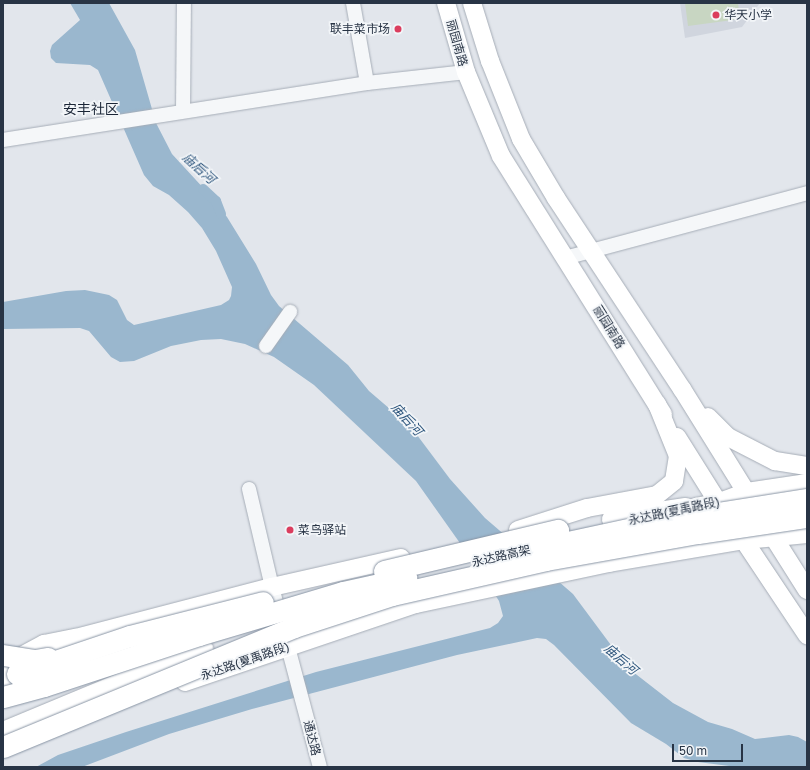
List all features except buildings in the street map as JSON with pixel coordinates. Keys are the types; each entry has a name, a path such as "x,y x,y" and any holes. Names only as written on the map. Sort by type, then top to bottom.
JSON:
{"highway":[{"name":"永达路高架","path":"199,635 344,592 520,552 660,522 807,499"},
{"path":"6,673 130,636 451,554 612,519 717,503"},
{"name":"永达路高架","path":"291,637 392,595 546,560 698,533 807,517"},
{"path":"3,732 202,649 246,634 291,637"},
{"path":"3,655 35,660 82,656 199,635"},
{"path":"3,697 44,686 199,635"},
{"path":"3,746 291,637"}],"main road":[{"name":"丽园南路","path":"446,3 466,72 501,156 657,404 717,503 745,540 807,635"},
{"path":"472,3 490,61 522,139 556,198 682,389 807,590"},
{"path":"682,389 728,437 775,461 807,466"},
{"path":"3,701 277,607 430,565 523,529 587,508 657,495 674,481 678,456 657,404"},
{"name":"永达路(夏禹路段)","path":"470,549 541,541 717,503 747,492 807,483"},
{"path":"745,540 807,534"},
{"name":"永达路(夏禹路段)","path":"291,637 416,604 609,563 745,540"},
{"path":"6,673 44,644 76,638 272,587 470,549"}],"street":[{"path":"184,3 185,111"},
{"path":"353,3 367,83"},
{"path":"3,140 367,83 466,72"},
{"path":"565,258 807,192"},
{"path":"266,346 290,312"},
{"name":"通达路","path":"249,489 277,607 291,637 294,669 320,767"}],"shaded area":[{"name":"华天小学","path":"680,3 760,3 742,27 685,38"}],"green space":[{"path":"685,3 738,3 740,19 688,26"}],"water":[{"path":"70,3 109,3 135,50 156,123 172,154 207,192 227,217 256,264 271,295 279,306 348,365 369,391 411,427 450,479 485,518 573,594 628,668 673,703 708,722 732,729 755,739 789,735 798,737 807,742 807,767 737,767 698,762 684,758 666,744 631,723 554,645 546,639 537,638 457,655 252,709 169,734 82,767 36,767 58,755 316,672 490,628 498,623 503,616 499,601 416,481 314,385 274,357 245,344 221,339 201,340 171,346 134,361 120,362 111,357 89,331 80,328 3,329 3,302 66,291 85,290 109,295 117,300 127,320 134,325 221,305 229,300 231,296 232,287 216,251 202,228 188,212 169,195 153,186 144,175 98,70 90,65 56,63 51,58 50,51 52,45 80,20"}],"waterway":[{"name":"庙后河","path":"203,189 216,201 221,214"}],"place":[{"name":"华天小学","path":"716,15"},
{"name":"联丰菜市场","path":"398,29"},
{"name":"菜鸟驿站","path":"290,530"}],"district":[{"name":"安丰社区","path":"91,109"}]}
